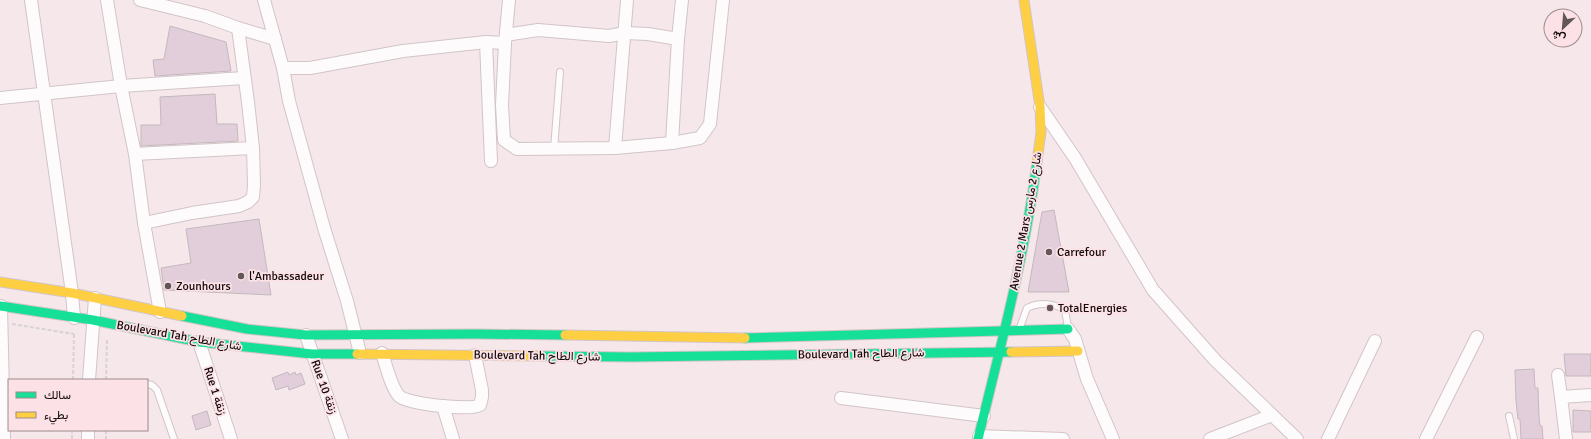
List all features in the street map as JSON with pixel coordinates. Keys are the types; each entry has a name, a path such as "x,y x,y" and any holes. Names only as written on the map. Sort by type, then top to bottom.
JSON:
{"street":[{"path":"31,0 72,293 74,318"},
{"path":"107,0 121,86 135,154 144,223 160,312"},
{"path":"140,0 205,16 275,39"},
{"path":"264,0 284,68 289,100 324,228 347,301 360,354"},
{"path":"509,0 505,39 502,105 504,140 517,149 615,148 672,143 700,138 710,124 723,0"},
{"path":"615,148 627,0"},
{"path":"672,143 678,39 682,0"},
{"name":"Avenue 2 Mars شارع 2 مارس","path":"979,438 1032,202 1041,132 1040,107 1024,0"},
{"path":"144,223 192,213 239,206 248,202 253,196 253,148 238,28"},
{"path":"284,68 310,68 403,51 486,42 505,39 538,30 609,36 625,33 648,34 678,39"},
{"path":"486,42 491,160"},
{"path":"0,98 121,86 244,78"},
{"path":"1040,107 1075,158 1153,290 1164,305 1215,360 1297,439"},
{"path":"135,154 253,148"},
{"name":"Boulevard Tah شارع الطاح","path":"0,282 72,293 160,312 247,328 306,335 355,336 474,334 743,338 1004,332 1068,329"},
{"path":"89,379 95,298"},
{"path":"1,306 1,397 4,439"},
{"name":"Boulevard Tah شارع الطاح","path":"1,306 93,320 199,342 312,354 382,353 631,357 1078,351"},
{"path":"1068,329 1075,339 1090,389 1113,439"},
{"name":"Rue 10 زنقة","path":"306,335 342,439"},
{"path":"1426,439 1477,337"},
{"path":"1328,439 1375,341"},
{"name":"Rue 1 زنقة","path":"199,342 231,439"},
{"path":"382,353 396,391 400,397 411,401 443,406 472,408 480,405 482,397 475,355"},
{"path":"1558,375 1562,397 1566,439"},
{"path":"1562,397 1591,396"},
{"path":"841,398 984,416"},
{"path":"443,406 453,439"},
{"path":"1210,439 1272,415"},
{"path":"979,438 1063,439"}],"lane":[{"path":"554,149 560,72"},
{"path":"1018,331 1027,308 1033,305 1041,304 1059,306 1066,310 1068,329"},
{"path":"148,384 152,385 157,390 174,439"},
{"path":"1509,416 1514,439"}],"path":[{"path":"73,379 74,318"},
{"path":"1,322 74,334"},
{"path":"106,379 107,338 114,339"}],"building":[{"path":"170,26 226,42 231,71 155,76 153,60 164,59"},
{"path":"215,94 217,124 237,124 238,141 141,146 141,125 161,125 160,97"},
{"name":"Carrefour","path":"1054,210 1069,292 1028,292 1042,212"},
{"path":"259,219 271,295 164,290 161,268 191,263 186,229"},
{"path":"1564,354 1591,354 1591,376 1566,376"},
{"path":"1534,369 1535,388 1538,388 1539,417 1540,426 1542,426 1543,439 1521,439 1520,419 1518,419 1516,401 1515,370"},
{"path":"288,372 289,375 295,372 296,375 301,373 305,384 289,390 288,386 276,390 272,378"},
{"path":"1573,410 1591,411 1591,432 1573,432"},
{"path":"207,411 211,425 196,430 192,416"}],"traffic: fast":[{"path":"978,439 1019,267 1037,162"},
{"path":"0,306 93,320 199,342 312,354 357,354"},
{"path":"182,316 247,329 306,335 565,335"},
{"path":"745,338 1068,329"},
{"path":"541,356 631,357 1011,352"}],"traffic: slow":[{"path":"1024,0 1040,107 1041,132 1037,162"},
{"path":"0,282 72,293 182,316"},
{"path":"565,335 745,338"},
{"path":"1011,352 1078,351"},
{"path":"357,354 541,356"}],"place":[{"name":"Carrefour","path":"1049,252"},
{"name":"l'Ambassadeur","path":"241,276"},
{"name":"Zounhours","path":"168,286"},
{"name":"TotalEnergies","path":"1050,308"}]}
